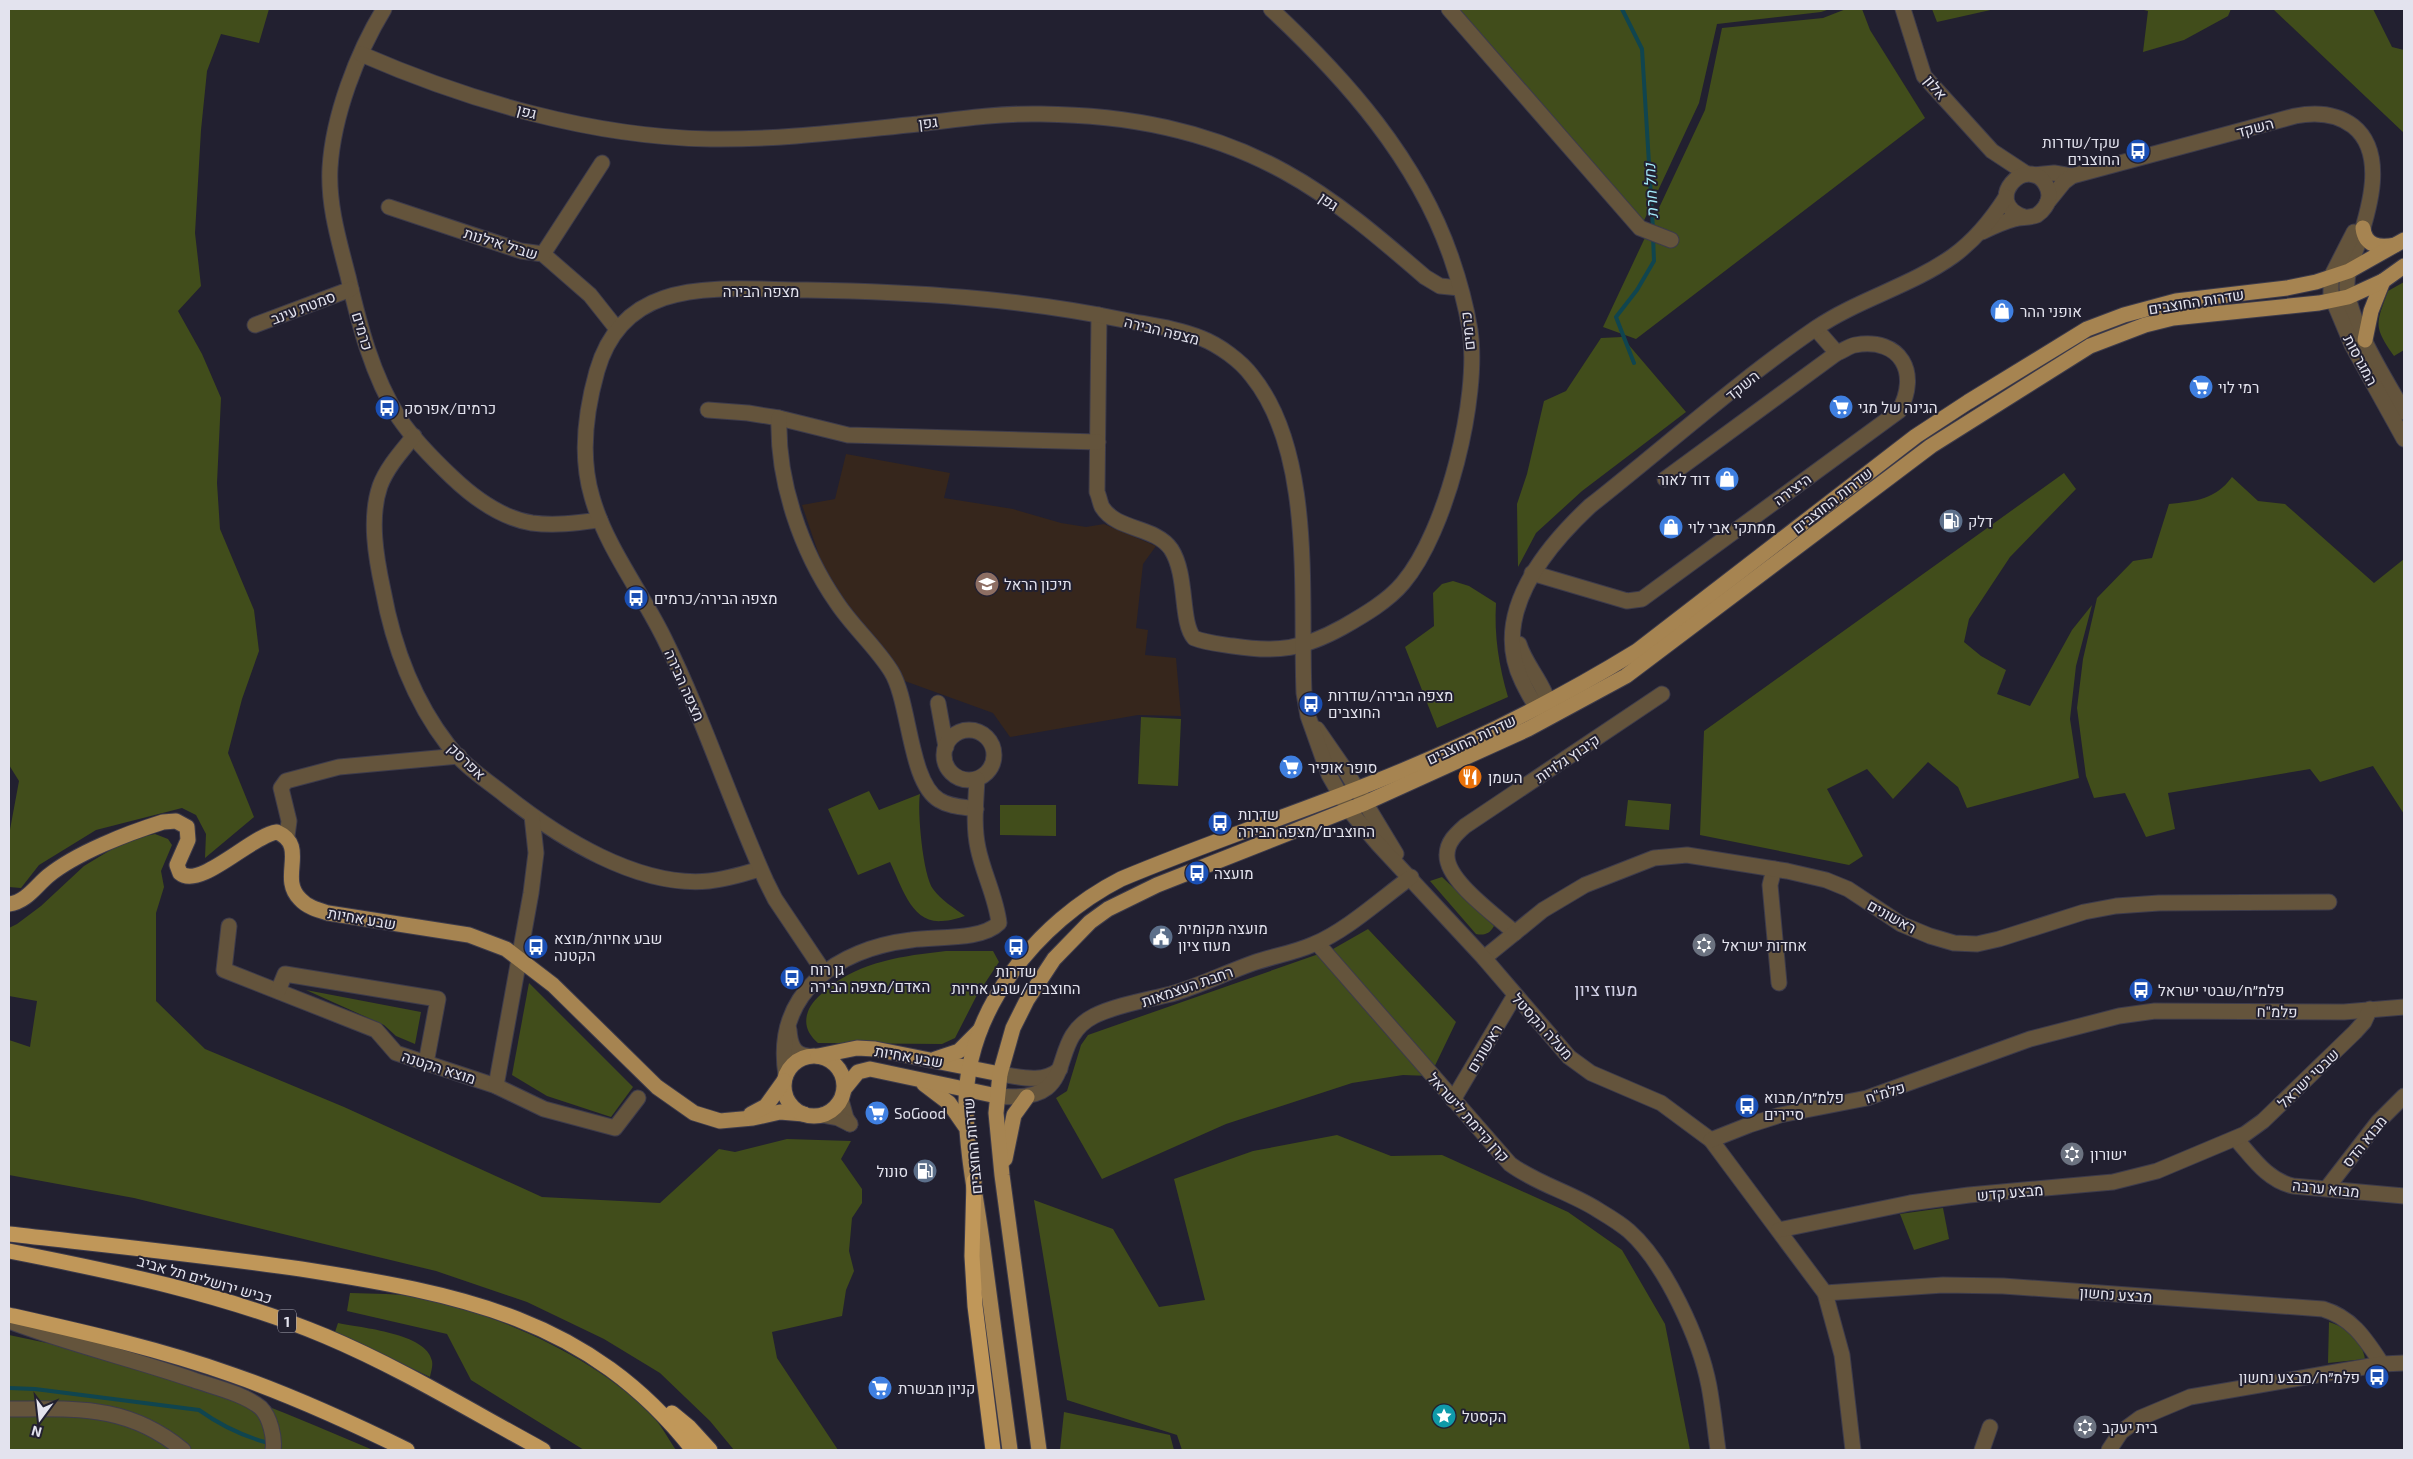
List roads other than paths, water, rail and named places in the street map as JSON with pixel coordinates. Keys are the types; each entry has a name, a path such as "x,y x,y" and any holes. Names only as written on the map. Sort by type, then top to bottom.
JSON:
{"highway":[{"path":"974,1180 972,1256 975,1306 993,1450"},
{"path":"9,1234 222,1257 418,1289 503,1313 543,1329 590,1355 648,1392 689,1427 710,1450"},
{"name":"כביש ירושלים תל אביב","path":"9,1251 164,1284 229,1302 294,1324 392,1367 543,1450"},
{"path":"9,1315 125,1342 233,1375 325,1411 407,1450"},
{"path":"590,1355 646,1397 674,1426 693,1450"}],"main road":[{"path":"2363,228 2364,237 2368,243 2380,246 2400,242"},
{"name":"שדרות החוצבים","path":"1010,1450 968,1132 967,1090 982,1027 1001,988 1016,967 1057,925 1098,892 1150,867 1414,765 1543,704 1637,651 1936,422 2087,329 2124,315 2176,301 2287,288 2331,277 2349,271 2400,242"},
{"name":"שדרות החוצבים","path":"1039,1450 997,1134 1000,1074 1013,1028 1032,991 1062,950 1100,914 1129,897 1157,885 1365,803 1549,717 1626,676 1924,451 2090,346 2144,325 2172,318 2348,297 2382,280 2404,266"},
{"path":"2365,340 2370,313 2382,280"},
{"path":"9,904 22,900 49,875 72,859 163,822 176,821 187,827 188,840 177,865 180,873 187,877 202,874 257,839 270,833 277,832 287,836"},
{"name":"שבע אחיות","path":"287,836 291,842 293,852 290,881 300,899 310,907 328,913 469,935 506,949 519,957 553,985 657,1087 675,1102 710,1119 741,1119 780,1112 804,1114"},
{"path":"932,1060 959,1051 982,1027"},
{"name":"שבע אחיות","path":"813,1056 858,1048 875,1049 1000,1074"},
{"path":"813,1056 825,1057 838,1066 844,1080 843,1094 833,1109 822,1114 804,1114 790,1104 786,1097 785,1078 791,1066 813,1056"},
{"name":"שבע אחיות","path":"843,1094 849,1080 864,1070 878,1070 998,1096"},
{"path":"912,1077 949,1103 962,1120 968,1132"},
{"name":"שבע אחיות","path":"741,1119 766,1106 785,1078"},
{"path":"1002,1175 1014,1115 1027,1097"}],"street":[{"name":"כרמים","path":"384,9 372,28 348,86 336,132 330,168 332,206 351,289 361,330 380,379 399,418 428,454 470,494 500,512 530,523 556,525 600,520"},
{"name":"כרמים","path":"1099,315 1098,492 1103,507 1117,519 1156,536 1170,547 1178,562 1184,589 1188,628 1194,638 1203,642 1258,650 1274,651 1303,646 1324,638 1369,612 1403,584 1434,532 1453,475 1462,439 1468,403 1470,332 1460,288 1451,258 1435,219 1414,176 1349,88 1305,41 1271,9"},
{"path":"1449,9 1640,228 1671,240"},
{"name":"אלון","path":"1903,9 1924,76 1992,151 2004,174 2007,194"},
{"name":"גפן","path":"362,54 406,74 508,106 582,125 661,137 747,139 808,136 986,116 1040,114 1159,124 1202,136 1285,172 1339,208 1425,277 1440,286 1460,288"},
{"name":"השקד","path":"2030,175 2054,173 2072,176 2295,116 2325,114 2342,119 2358,131 2366,145 2372,160 2374,177 2363,228 2349,271"},
{"name":"אלון","path":"1992,151 2030,175"},
{"path":"543,254 602,164"},
{"path":"2048,203 2048,189 2044,183 2030,175 2014,179 2007,194 2012,210 2024,216 2038,214 2048,203 2064,182 2072,176"},
{"name":"השקד","path":"1532,573 1567,528 1590,506 1786,350 1829,320 1934,268 1954,255 1979,233 2007,194"},
{"name":"השקד","path":"2331,277 2367,206"},
{"name":"שביל אילנות","path":"389,207 521,251 543,254 590,295 618,329"},
{"name":"השקד","path":"1979,233 2024,216"},
{"name":"המגרסות","path":"2349,271 2348,297 2365,340 2404,412"},
{"name":"המגרסות","path":"2331,277 2330,289 2333,300 2363,366 2404,439"},
{"name":"סמטת עינב","path":"255,326 351,289"},
{"name":"מצפה הבירה","path":"824,972 775,899 760,868 695,706 665,639 600,520 590,493 586,459 586,433 590,401 598,368 609,338 630,315 662,299 692,292 736,290 915,292 1066,308 1202,338 1226,353 1251,373 1272,406 1285,441 1294,476 1299,518 1304,693 1308,716 1320,752 1340,795"},
{"path":"1816,329 1837,353"},
{"name":"היצירה","path":"1532,573 1627,601 1642,598 1899,411 1909,386 1904,363 1892,349 1880,345 1854,345 1837,353 1665,479"},
{"path":"708,410 779,418 848,435 1098,442"},
{"path":"779,418 778,442 784,476 798,526 819,574 837,604 892,672 909,728 916,763 928,786 938,799 949,805 976,808"},
{"name":"אפרסק","path":"414,436 392,464 380,486 375,531 379,572 398,650 431,719 449,747 483,778 532,816 570,842 644,874 707,881 732,877 760,868"},
{"path":"1532,573 1524,590 1515,620 1516,664 1543,704 1549,717"},
{"name":"קיבוץ גלויות","path":"1515,933 1459,882 1448,861 1448,845 1455,834 1465,826 1662,694"},
{"path":"938,703 946,747"},
{"name":"מצפה הבירה","path":"1308,716 1365,803"},
{"path":"972,730 987,737 992,744 994,761 985,775 977,779 960,778 950,771 944,755 950,739 963,731 972,730"},
{"path":"287,836 288,821 281,788 286,781 339,768 459,756"},
{"path":"785,1078 783,1048 791,1019 805,991 824,972 844,959 877,945 979,934 992,930 999,923 997,910 978,847 977,779"},
{"name":"מעלה הקסטל","path":"1340,795 1349,810 1378,844 1409,874 1569,1057 1591,1073 1661,1103 1711,1140"},
{"name":"מעלה הקסטל","path":"1365,803 1409,874"},
{"path":"496,1086 536,853 532,816"},
{"name":"ראשונים","path":"1484,958 1542,910 1585,885 1654,858 1687,855 1774,869 1826,880 1848,889 1901,924 1930,936 1954,942 1977,944 1999,939 2084,912 2116,906 2159,903 2329,902"},
{"path":"1774,869 1770,885 1779,982"},
{"name":"רחבת העצמאות","path":"998,1096 1027,1097 1046,1089 1057,1077 1076,1029 1097,1015 1174,993 1255,962 1295,952 1317,943 1334,934 1409,874"},
{"name":"מוצא הקטנה","path":"229,926 224,970 376,1030 396,1053 496,1086 544,1109 615,1128 638,1098"},
{"name":"קרן קיימת לישראל","path":"1317,943 1510,1164 1537,1181 1596,1208 1630,1232 1656,1264 1676,1297 1695,1341 1708,1385 1718,1450"},
{"path":"278,991 285,974 438,999 426,1063"},
{"name":"ראשונים","path":"1453,1100 1515,995"},
{"name":"פלמ\"ח","path":"1711,1140 1780,1115 1868,1098 2030,1039 2119,1016 2155,1010 2344,1012 2404,1007"},
{"name":"שבטי ישראל","path":"2236,1139 2263,1121 2356,1032 2364,1022 2370,1009"},
{"path":"791,1019 790,1041 794,1049 802,1055 813,1056"},
{"path":"1000,1074 1026,1078 1045,1078 1061,1068"},
{"path":"822,1114 838,1118 850,1124 846,1118 843,1094"},
{"name":"מבוא הדס","path":"2326,1188 2378,1122 2404,1096"},
{"name":"מבוא ערבה","path":"2236,1139 2267,1174 2280,1183 2292,1186 2404,1196"},
{"name":"מבצע קדש","path":"1778,1230 1943,1198 2113,1182 2157,1171 2236,1139"},
{"path":"1711,1140 1825,1293 1842,1355 1853,1450"},
{"name":"מבצע נחשון","path":"1825,1293 1943,1285 2003,1286 2323,1310 2336,1313 2350,1322 2360,1332 2382,1364"},
{"path":"9,1321 232,1393 261,1409 275,1436 273,1450"},
{"path":"2109,1450 2121,1432 2140,1418 2190,1397 2382,1364 2404,1363"},
{"path":"9,1409 90,1409 115,1413 139,1422 183,1450"},
{"path":"1982,1450 1990,1427"}],"waterway":[{"name":"נחל חרת","path":"1622,9 1642,49 1653,229"},
{"name":"נחל חרת","path":"1634,363 1616,317 1637,290 1654,261 1653,236"},
{"path":"9,1388 35,1389 199,1410 230,1429 265,1442"}],"place":[{"name":"שקד/שדרות החוצבים","path":"2138,151"},
{"name":"אופני ההר","path":"2002,311"},
{"name":"רמי לוי","path":"2201,387"},
{"name":"הגינה של מגי","path":"1841,407"},
{"name":"כרמים/אפרסק","path":"387,408"},
{"name":"דוד לאור","path":"1727,479"},
{"name":"דלק","path":"1951,521"},
{"name":"ממתקי אבי לוי","path":"1671,527"},
{"name":"תיכון הראל","path":"987,584"},
{"name":"מצפה הבירה/כרמים","path":"636,598"},
{"name":"מצפה הבירה/שדרות החוצבים","path":"1311,704"},
{"name":"סופר אופיר","path":"1291,767"},
{"name":"השמן","path":"1470,777"},
{"name":"שדרות החוצבים/מצפה הבירה","path":"1220,823"},
{"name":"מועצה","path":"1197,873"},
{"name":"מועצה מקומית מעוז ציון","path":"1161,937"},
{"name":"אחדות ישראל","path":"1704,945"},
{"name":"שבע אחיות/מוצא הקטנה","path":"536,947"},
{"name":"שדרות החוצבים/שבע אחיות","path":"1016,947"},
{"name":"גן רוח האדם/מצפה הבירה","path":"792,978"},
{"name":"פלמ״ח/שבטי ישראל","path":"2141,990"},
{"name":"פלמ״ח/מבוא סיירים","path":"1747,1106"},
{"name":"SoGood","path":"877,1113"},
{"name":"ישורון","path":"2072,1154"},
{"name":"סונול","path":"925,1171"},
{"name":"פלמ״ח/מבצע נחשון","path":"2377,1377"},
{"name":"קניון מבשרת","path":"880,1388"},
{"name":"הקסטל","path":"1444,1416"},
{"name":"בית יעקב","path":"2085,1427"}],"district":[{"name":"מעוז ציון","path":"1606,989"}]}
